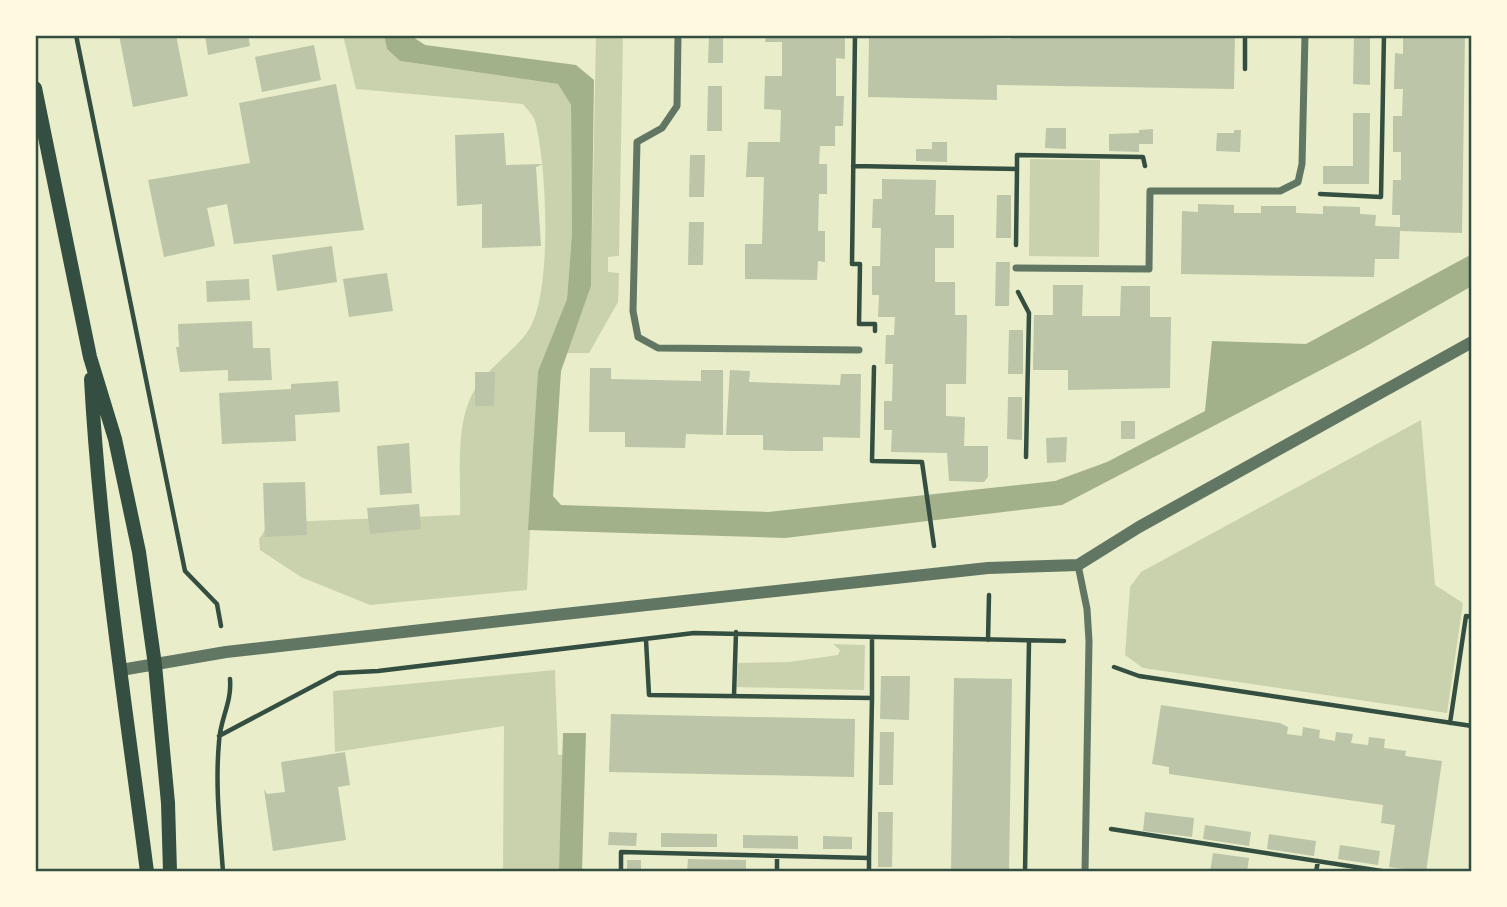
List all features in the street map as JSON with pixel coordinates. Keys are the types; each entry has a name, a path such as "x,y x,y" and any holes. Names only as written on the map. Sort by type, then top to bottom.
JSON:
{"main road":[{"path":"35,88 90,357 115,439 139,552 155,665 168,803 170,872"},
{"path":"90,357 95,449 147,872"}],"street":[{"path":"678,35 677,106 662,128 637,142 633,311 638,337 658,348 859,351"},
{"path":"1016,268 1149,269 1150,191 1280,191 1298,182 1302,164 1305,35"},
{"path":"121,670 226,652 988,568 1078,565 1139,527 1472,342"},
{"path":"1078,565 1087,609 1089,641 1085,872"}],"path":[{"path":"76,35 184,571 217,604 226,652 232,697 219,736 216,776 223,872"},
{"path":"855,35 852,264 860,264 859,324 875,324 875,338"},
{"path":"1245,35 1245,69"},
{"path":"1298,182 1314,194 1381,197 1384,35"},
{"path":"1026,457 1029,313 1016,288 1017,155 1143,157 1150,191"},
{"path":"853,166 1017,169"},
{"path":"874,365 872,461 922,462 934,543"},
{"path":"1450,723 1466,616 1472,617"},
{"path":"734,696 736,632"},
{"path":"219,736 338,673 694,633 1089,641"},
{"path":"869,872 873,637"},
{"path":"646,640 649,695 872,698"},
{"path":"1025,872 1029,641"},
{"path":"1088,663 1108,665 1139,676 1472,726"},
{"path":"1086,825 1388,872"},
{"path":"621,872 621,852 869,858"},
{"path":"777,856 777,872"},
{"path":"1316,872 1318,861"}],"shaded area":[{"path":"343,35 384,35 387,49 400,61 558,84 571,105 572,233 567,299 538,371 527,590 370,605 301,577 260,550 259,539 265,530 285,522 460,515 460,444 468,404 481,381 525,335 538,308 545,255 545,195 539,141 535,121 530,112 523,104 356,89"},
{"path":"384,35 410,35 425,45 576,65 594,80 591,286 561,371 553,496 561,505 768,512 1055,481 1107,462 1205,411 1212,341 1306,344 1472,254 1472,286 1363,348 1062,505 785,538 528,530 538,371 567,299 572,233 571,105 558,84 400,61 387,49"},
{"path":"596,35 623,35 619,256 608,257 608,272 619,273 618,302 589,353 566,353 591,286"},
{"path":"1030,159 1100,160 1099,257 1029,256"},
{"path":"1421,420 1435,585 1463,603 1447,713 1143,668 1125,655 1130,587 1141,572"},
{"path":"833,644 865,645 864,690 737,687 738,663 789,662 838,655 840,650"},
{"path":"555,670 558,755 566,754 571,872 503,872 504,726 335,752 333,691"},
{"path":"563,733 586,733 582,872 559,872"}],"building":[{"path":"119,35 176,35 188,96 133,107"},
{"path":"205,35 248,35 250,46 208,55"},
{"path":"709,35 723,35 723,63 708,63"},
{"path":"766,35 845,35 845,59 836,58 836,96 844,96 843,126 835,126 835,146 820,146 819,164 827,164 827,194 819,194 818,231 825,231 825,262 818,261 817,280 745,279 745,244 762,244 764,177 746,177 748,142 780,142 781,110 764,109 765,76 782,76 782,42 765,42"},
{"path":"885,35 946,38 947,35 983,35 983,38 1011,39 1012,35 1235,35 1234,89 997,85 997,100 868,97 869,37"},
{"path":"1354,35 1370,35 1370,85 1353,84"},
{"path":"1403,35 1465,35 1462,233 1400,231 1399,259 1375,259 1374,277 1181,274 1182,211 1198,212 1198,204 1234,205 1234,213 1261,213 1261,206 1296,206 1296,213 1323,214 1323,206 1360,207 1360,214 1376,215 1375,226 1400,227 1400,215 1392,215 1393,180 1401,180 1401,152 1393,152 1393,116 1402,116 1403,89 1394,89 1395,53 1403,54"},
{"path":"314,45 321,80 262,92 255,57"},
{"path":"336,84 364,230 234,244 227,204 207,208 215,246 164,257 148,180 250,163 239,103"},
{"path":"708,86 722,86 722,131 707,131"},
{"path":"1353,113 1370,113 1369,184 1323,184 1323,166 1353,166"},
{"path":"1046,128 1066,128 1066,149 1045,148"},
{"path":"1153,129 1153,144 1139,144 1139,152 1109,151 1109,134 1139,133 1139,130"},
{"path":"1234,130 1241,130 1240,152 1216,151 1217,133 1234,133"},
{"path":"504,133 506,165 543,164 536,167 541,246 482,248 482,204 457,206 455,135"},
{"path":"932,142 947,142 947,162 916,161 916,149 932,149"},
{"path":"690,155 705,155 704,197 689,197"},
{"path":"882,179 936,180 935,215 954,215 954,248 935,248 935,282 955,282 955,315 967,315 966,384 946,384 946,416 965,417 964,446 988,446 988,477 984,482 949,481 947,453 891,452 892,430 884,430 884,401 892,401 893,364 885,364 886,335 894,335 895,317 878,317 879,295 872,295 872,266 880,266 881,228 872,228 873,199 882,199"},
{"path":"997,195 1011,195 1011,238 996,238"},
{"path":"689,222 704,222 703,265 688,265"},
{"path":"332,246 337,282 277,291 272,255"},
{"path":"996,262 1010,262 1009,306 995,306"},
{"path":"387,273 393,311 349,317 343,279"},
{"path":"249,279 250,300 207,302 206,281"},
{"path":"1053,285 1083,285 1082,316 1120,316 1121,286 1150,286 1150,317 1171,317 1170,388 1068,390 1068,370 1033,370 1034,315 1053,315"},
{"path":"252,321 253,348 270,348 272,380 228,381 228,370 180,372 176,347 179,347 178,324"},
{"path":"1009,330 1023,330 1023,374 1008,374"},
{"path":"590,368 611,368 611,379 701,381 701,370 723,370 723,435 686,434 685,448 625,447 625,432 589,432"},
{"path":"730,370 750,371 749,382 840,385 841,374 861,374 860,438 823,437 823,451 793,451 763,450 763,435 726,435"},
{"path":"475,372 495,372 494,406 475,406"},
{"path":"338,381 340,412 295,415 296,441 222,444 219,393 291,389 291,384"},
{"path":"1008,397 1022,397 1022,440 1007,439"},
{"path":"1121,421 1135,421 1135,439 1121,439"},
{"path":"1067,437 1066,462 1047,463 1046,438"},
{"path":"409,443 412,493 380,495 377,446"},
{"path":"305,482 307,535 265,537 263,483"},
{"path":"419,504 421,529 370,534 367,508"},
{"path":"881,676 910,676 909,720 880,719"},
{"path":"954,678 1012,679 1009,872 951,872"},
{"path":"1161,705 1280,723 1288,727 1287,734 1302,736 1303,727 1320,730 1319,738 1335,741 1336,732 1353,734 1351,743 1368,745 1369,737 1385,739 1384,748 1406,751 1405,756 1442,761 1426,872 1389,867 1395,825 1381,823 1383,805 1169,774 1169,767 1152,764"},
{"path":"611,714 855,719 854,777 609,772"},
{"path":"880,732 894,732 893,785 879,785"},
{"path":"345,752 350,785 338,787 346,840 273,851 264,789 267,794 285,792 281,762"},
{"path":"878,812 893,812 892,867 878,867"},
{"path":"1145,812 1194,818 1192,837 1143,831"},
{"path":"1205,825 1251,832 1249,846 1203,839"},
{"path":"609,832 637,833 636,846 608,845"},
{"path":"661,833 717,834 717,847 661,847"},
{"path":"1269,834 1316,841 1314,856 1267,849"},
{"path":"743,835 798,836 798,849 743,848"},
{"path":"823,836 852,837 852,849 823,849"},
{"path":"1340,845 1380,851 1378,865 1338,859"},
{"path":"1213,853 1249,858 1247,872 1210,872"},
{"path":"688,859 746,860 746,872 687,872"},
{"path":"627,860 641,860 641,872 627,872"}]}
